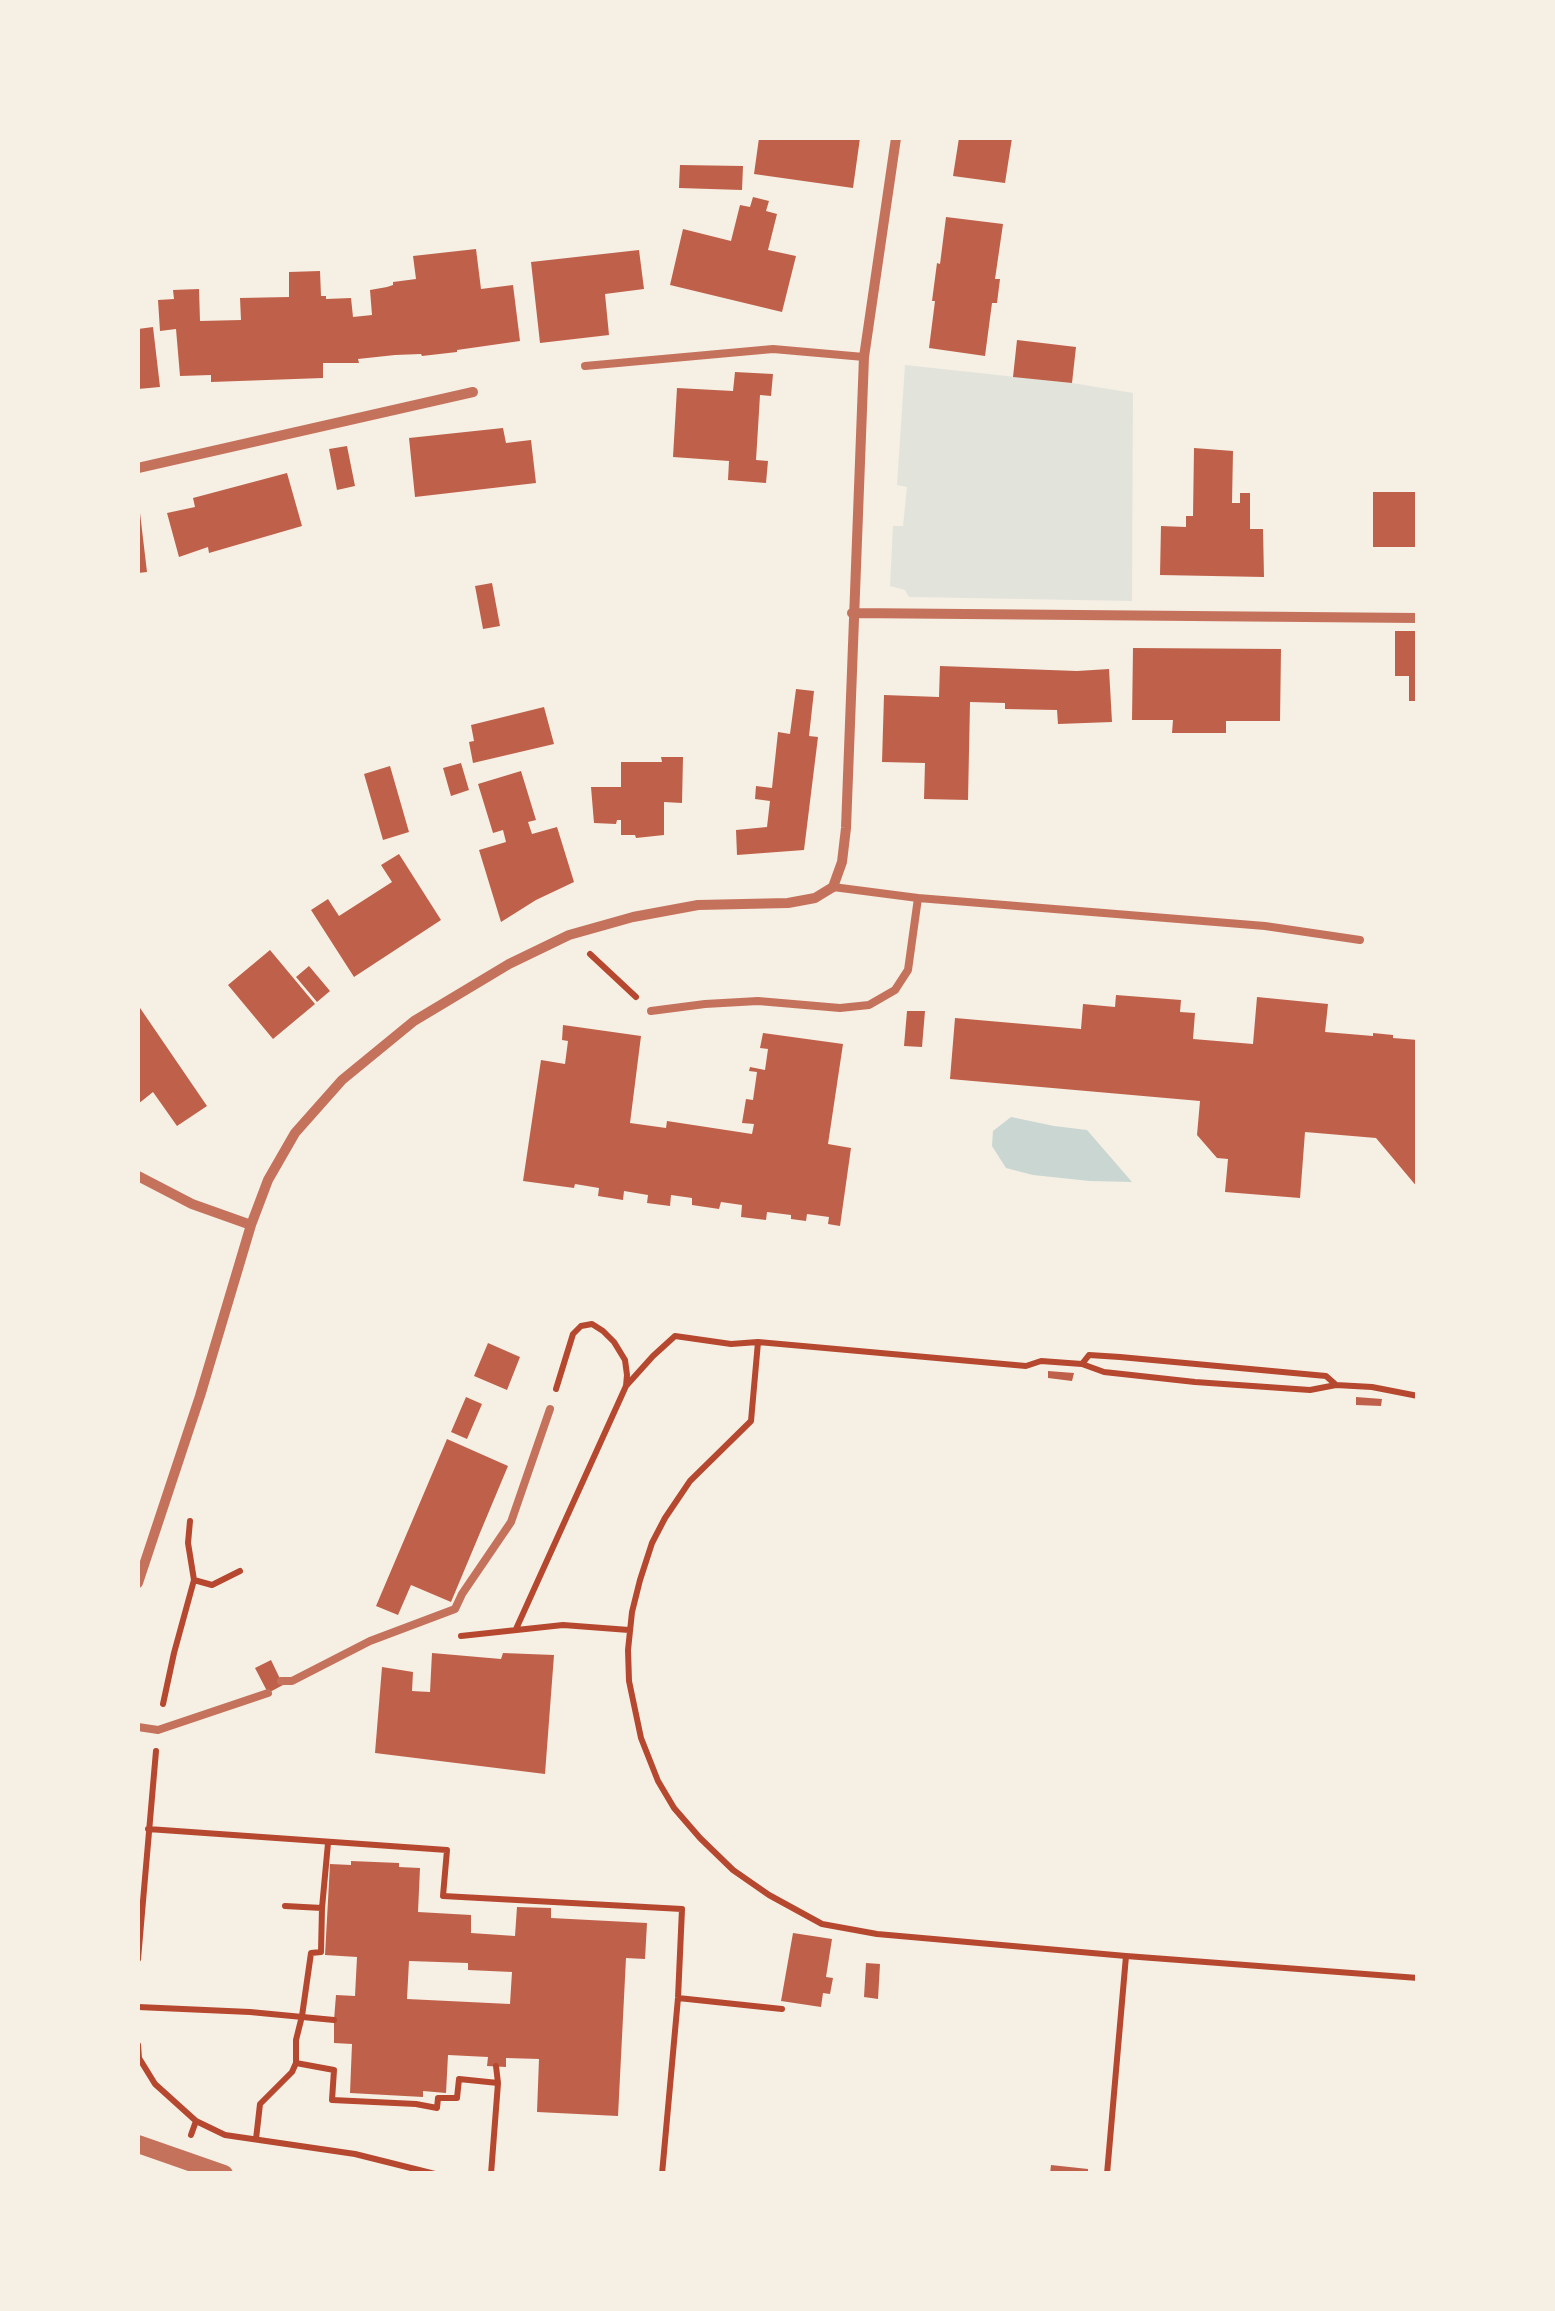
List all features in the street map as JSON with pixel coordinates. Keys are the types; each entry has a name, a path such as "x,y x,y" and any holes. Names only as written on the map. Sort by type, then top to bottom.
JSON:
{"street":[{"path":"138,1583 268,1180 295,1133 342,1080 414,1021 509,964 570,935 633,917 698,906 788,903 815,898 833,887 842,862 846,828 864,358 896,138"},
{"path":"138,468 473,392"},
{"path":"852,613 1418,618"},
{"path":"138,1176 192,1204 251,1225"},
{"path":"138,2144 224,2174"}],"lane":[{"path":"585,366 773,349 864,358"},
{"path":"833,887 918,898 1265,926 1360,940"},
{"path":"651,1011 758,1001 840,1008 869,1005 895,990 908,970 918,898"},
{"path":"281,1681 292,1681 370,1641 455,1609 511,1522 550,1410"},
{"path":"138,1727 158,1730 268,1693"}],"path":[{"path":"570,935 651,1011"},
{"path":"516,1629 626,1386 625,1360 602,1331 586,1323 573,1334 550,1410"},
{"path":"626,1386 676,1336 731,1344 758,1342 1026,1366 1041,1361 1082,1364 1104,1372 1194,1382 1310,1390 1336,1385 1372,1387 1418,1396"},
{"path":"758,1342 751,1421 690,1480 670,1508 644,1566 629,1630 628,1668 646,1754 674,1808 733,1870 822,1924 877,1934 1418,1978"},
{"path":"1082,1364 1089,1355 1120,1357 1326,1376 1336,1385"},
{"path":"138,1959 158,1730 194,1580 188,1543 190,1513 172,1474"},
{"path":"194,1580 212,1585 240,1572"},
{"path":"563,1625 629,1630"},
{"path":"148,1829 448,1850 443,1896 682,1909 662,2174"},
{"path":"256,2139 260,2104 296,2063 310,1952 321,1952 328,1842"},
{"path":"285,1906 322,1908"},
{"path":"1106,2174 1126,1956"},
{"path":"678,1998 782,2009"},
{"path":"138,2007 334,2020"},
{"path":"138,2045 139,2058 155,2084 196,2121 225,2135 355,2154 435,2174"},
{"path":"296,2063 334,2070 332,2100 438,2108 438,2098 457,2098 459,2079 498,2084"},
{"path":"491,2174 496,2066"},
{"path":"182,2160 196,2121"}],"shaded area":[{"path":"905,365 1133,393 1132,601 909,597 905,590 890,586 893,526 903,526 907,487 897,485"},
{"path":"1011,1117 1087,1130 1132,1182 1033,1175 1006,1168 992,1146 993,1131"}],"building":[{"path":"759,138 860,138 853,188 754,174"},
{"path":"959,138 1012,138 1005,183 953,176"},
{"path":"680,165 743,166 742,190 679,188"},
{"path":"753,197 769,201 766,211 777,214 768,250 796,256 782,312 670,285 683,229 731,241 740,205 750,207"},
{"path":"946,217 1003,224 995,279 1000,279 997,303 992,303 985,356 929,348 932,301"},
{"path":"476,249 481,289 513,285 520,341 422,356 323,363 323,378 211,382 211,375 180,376 176,329 160,331 158,300 174,299 173,290 199,289 200,321 241,320 240,298 289,297 289,272 320,271 321,296 351,298 353,317 372,315 370,290 416,279 413,256"},
{"path":"639,250 644,289 605,294 609,335 540,343 531,262"},
{"path":"153,327 160,387 138,389 138,329"},
{"path":"1017,340 1076,347 1072,383 1013,377"},
{"path":"735,372 773,374 771,396 760,395 756,460 768,461 766,483 728,480 729,461 673,457 677,388 733,391"},
{"path":"503,428 506,443 531,440 536,483 415,497 409,438"},
{"path":"347,446 355,486 337,490 329,449"},
{"path":"1194,448 1233,451 1232,503 1240,503 1240,493 1250,493 1250,529 1263,529 1264,577 1160,575 1161,526 1186,527 1186,516 1193,516"},
{"path":"287,473 302,526 209,553 208,547 179,557 167,513 195,507 193,498"},
{"path":"1373,492 1418,492 1418,547 1373,547"},
{"path":"138,513 147,572 138,573"},
{"path":"492,583 500,626 483,629 475,586"},
{"path":"1395,631 1418,631 1418,701 1409,701 1409,676 1395,676"},
{"path":"1133,648 1281,649 1280,721 1226,721 1226,733 1172,733 1173,720 1132,720"},
{"path":"940,666 1109,669 1112,722 1058,724 1057,710 1005,709 1005,703 970,702 968,800 924,799 925,763 882,762 884,695 939,697"},
{"path":"796,689 814,691 809,736 818,737 804,850 737,855 736,830 767,827 770,801 755,799 756,786 772,788 778,732 790,734"},
{"path":"544,707 554,744 473,763 471,725"},
{"path":"661,757 683,757 682,803 664,802 664,835 636,838 621,835 621,820 616,824 594,823 591,787 621,787 621,762 662,762"},
{"path":"461,763 469,790 451,796 443,768"},
{"path":"390,766 409,832 383,840 364,774"},
{"path":"521,771 536,820 528,822 532,834 557,827 574,882 501,922 479,850 506,842 503,830 493,833 478,784"},
{"path":"399,854 441,920 354,977 311,910 328,899 339,916 392,882 381,865"},
{"path":"270,950 315,1004 273,1039 228,985"},
{"path":"309,966 330,991 317,1002 296,977"},
{"path":"1116,995 1181,1000 1180,1012 1195,1013 1193,1039 1253,1044 1257,997 1328,1004 1325,1032 1373,1033 1418,1040 1418,1188 1376,1138 1305,1132 1300,1198 1225,1192 1228,1159 1217,1158 1197,1135 1200,1101 950,1079 955,1018 1081,1029 1083,1004 1115,1007"},
{"path":"138,1005 207,1106 177,1126 153,1092 138,1104"},
{"path":"907,1011 925,1011 922,1047 904,1046"},
{"path":"563,1025 641,1036 630,1123 666,1128 667,1121 752,1134 754,1124 742,1123 746,1099 753,1100 757,1072 749,1071 750,1067 765,1070 768,1049 760,1048 763,1033 843,1044 828,1144 851,1148 840,1226 828,1224 829,1217 807,1214 806,1221 767,1212 766,1220 741,1217 742,1205 721,1202 719,1209 692,1205 692,1198 671,1195 670,1206 647,1203 648,1195 624,1191 623,1200 598,1196 599,1188 523,1181 541,1060 565,1064 568,1041 562,1040"},
{"path":"488,1343 520,1357 507,1390 474,1376"},
{"path":"1048,1371 1074,1373 1072,1381 1048,1378"},
{"path":"466,1397 482,1404 467,1439 451,1432"},
{"path":"1356,1397 1382,1399 1381,1406 1356,1405"},
{"path":"447,1439 508,1466 451,1602 411,1585 398,1615 376,1606"},
{"path":"432,1653 501,1659 503,1653 554,1655 545,1774 375,1753 382,1667 413,1672 412,1691 430,1692"},
{"path":"271,1660 283,1685 268,1693 255,1668"},
{"path":"351,1861 399,1863 399,1867 420,1868 418,1912 471,1915 471,1933 515,1936 517,1907 551,1908 551,1918 647,1923 645,1959 626,1958 618,2116 537,2112 539,2059 506,2058 506,2067 487,2066 488,2057 448,2055 446,2093 423,2091 423,2097 350,2093 352,2044 334,2043 334,2020 336,1995 355,1996 357,1957 325,1955 330,1864 351,1865","holes":["409,1961 468,1963 468,1970 512,1972 510,2004 407,1999"]},
{"path":"793,1933 832,1939 826,1977 833,1978 830,1994 823,1993 821,2007 781,2001"},
{"path":"866,1963 880,1964 878,1999 864,1997"},
{"path":"1051,2165 1088,2169 1088,2174 1050,2174"}]}
